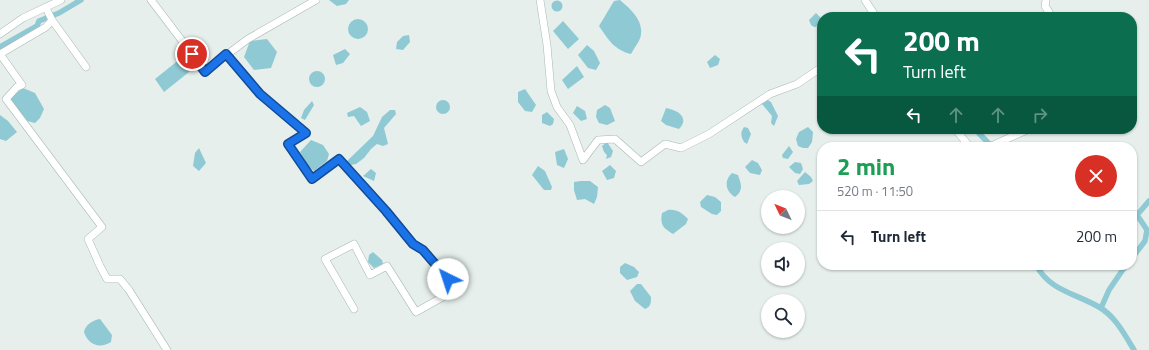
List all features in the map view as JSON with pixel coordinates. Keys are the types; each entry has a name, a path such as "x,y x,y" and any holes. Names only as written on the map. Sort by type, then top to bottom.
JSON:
{"street":[{"path":"0,34 23,18 46,9 60,0"},
{"path":"151,0 205,72 226,54 248,39 316,0"},
{"path":"540,0 547,45 551,91 557,107 570,125 583,160 598,140 615,139 641,162 665,144 681,148 709,134 770,94 797,84 817,70"},
{"path":"865,0 873,12"},
{"path":"1046,0 1046,6 1049,12"},
{"path":"46,9 52,20 86,67"},
{"path":"52,20 46,27 0,54 22,85 17,87 6,99 102,227 88,240 100,266 108,278 120,279 129,290 167,350"},
{"path":"226,54 260,94 306,133 288,144 312,179 339,159 386,211 413,244 423,250 457,289 416,312 387,266 370,275 354,244 325,260 354,309"},
{"path":"959,134 966,142"},
{"path":"1000,142 1018,134"}],"water":[{"path":"329,0 349,0 346,4 337,6"},
{"path":"557,0 561,2 563,6 561,10 557,12 553,10 551,6 553,2"},
{"path":"620,0 635,14 640,23 640,39 631,54 616,47 599,26 614,1"},
{"path":"816,13 817,14 816,27 811,25 809,20"},
{"path":"358,19 365,22 368,29 365,36 358,39 351,36 348,29 351,22"},
{"path":"563,21 579,39 568,49 553,31"},
{"path":"409,35 410,42 403,50 396,49 397,42 403,36"},
{"path":"267,39 277,52 271,68 254,70 244,57 250,41"},
{"path":"587,45 594,51 600,63 596,70 588,68 578,55"},
{"path":"345,49 350,54 343,63 336,65 333,55"},
{"path":"185,55 194,68 164,92 155,79"},
{"path":"715,55 720,59 718,65 710,68 707,62"},
{"path":"577,66 584,77 568,89 562,80"},
{"path":"317,71 324,76 325,79 320,86 317,87 310,82 309,79 314,72"},
{"path":"23,88 35,93 44,109 40,118 35,123 27,121 11,100 12,96"},
{"path":"525,89 536,105 532,112 525,111 518,102 518,92"},
{"path":"766,99 771,102 778,116 774,126 771,123 772,116 762,104"},
{"path":"443,100 448,102 450,107 448,112 443,114 438,112 436,107 438,102"},
{"path":"312,101 314,105 305,120 301,118 304,110"},
{"path":"605,105 610,108 615,121 607,125 599,123 596,117 597,110"},
{"path":"577,106 585,111 587,119 581,121 573,113"},
{"path":"360,107 367,112 370,121 361,126 354,116 348,117 347,113"},
{"path":"666,108 675,111 683,118 682,125 679,129 666,125 661,121"},
{"path":"390,110 395,110 396,114 384,128 388,144 383,146 377,144 356,164 351,165 346,162 373,136 382,117"},
{"path":"547,112 554,119 553,124 550,126 542,123 542,115"},
{"path":"0,115 8,121 17,132 6,141 0,139"},
{"path":"744,127 748,128 751,134 747,144 744,142 741,133"},
{"path":"808,127 813,132 812,142 808,148 803,148 798,146 796,139 799,132"},
{"path":"311,140 323,145 329,154 327,161 314,171 306,164 300,152"},
{"path":"607,142 613,151 611,157 606,159 607,155 602,146"},
{"path":"789,146 793,152 788,159 783,158 782,155"},
{"path":"199,148 206,163 199,171 193,166 195,153"},
{"path":"564,149 568,159 564,168 557,165 555,152"},
{"path":"752,160 758,163 762,170 760,175 750,173 745,167"},
{"path":"795,162 801,163 803,169 800,174 795,173 789,167"},
{"path":"610,165 616,171 614,178 607,180 602,171"},
{"path":"538,166 545,171 552,187 551,190 544,190 532,175"},
{"path":"371,169 376,173 374,181 363,176"},
{"path":"805,172 813,181 809,184 799,185 797,181"},
{"path":"732,173 738,175 741,184 740,192 735,197 729,192 727,185 729,176"},
{"path":"590,181 598,187 597,197 594,204 585,199 577,200 574,190 574,182"},
{"path":"707,195 715,197 721,202 721,211 717,215 712,214 701,207 700,202"},
{"path":"668,210 679,212 688,219 686,224 673,234 663,226 661,220 662,213"},
{"path":"373,252 382,260 383,264 374,268 368,262 369,255"},
{"path":"625,263 634,267 639,272 637,277 627,280 620,273 620,267"},
{"path":"637,284 641,284 651,297 650,306 645,309 635,301 630,291"},
{"path":"100,319 112,335 111,342 103,345 91,343 84,332 90,323"}],"waterway":[{"path":"0,47 37,26 39,21 59,13 81,0"},
{"path":"980,134 987,142"},
{"path":"1137,215 1149,201"},
{"path":"1137,215 1147,230 1145,241 1137,251"},
{"path":"1039,270 1048,281 1090,302 1110,315 1119,326 1134,350"},
{"path":"1101,308 1109,290 1123,270"}],"route":[{"path":"192,54 205,72 226,54 260,94 306,133 288,144 312,179 339,159 386,211 413,244 423,250 448,279"}]}
